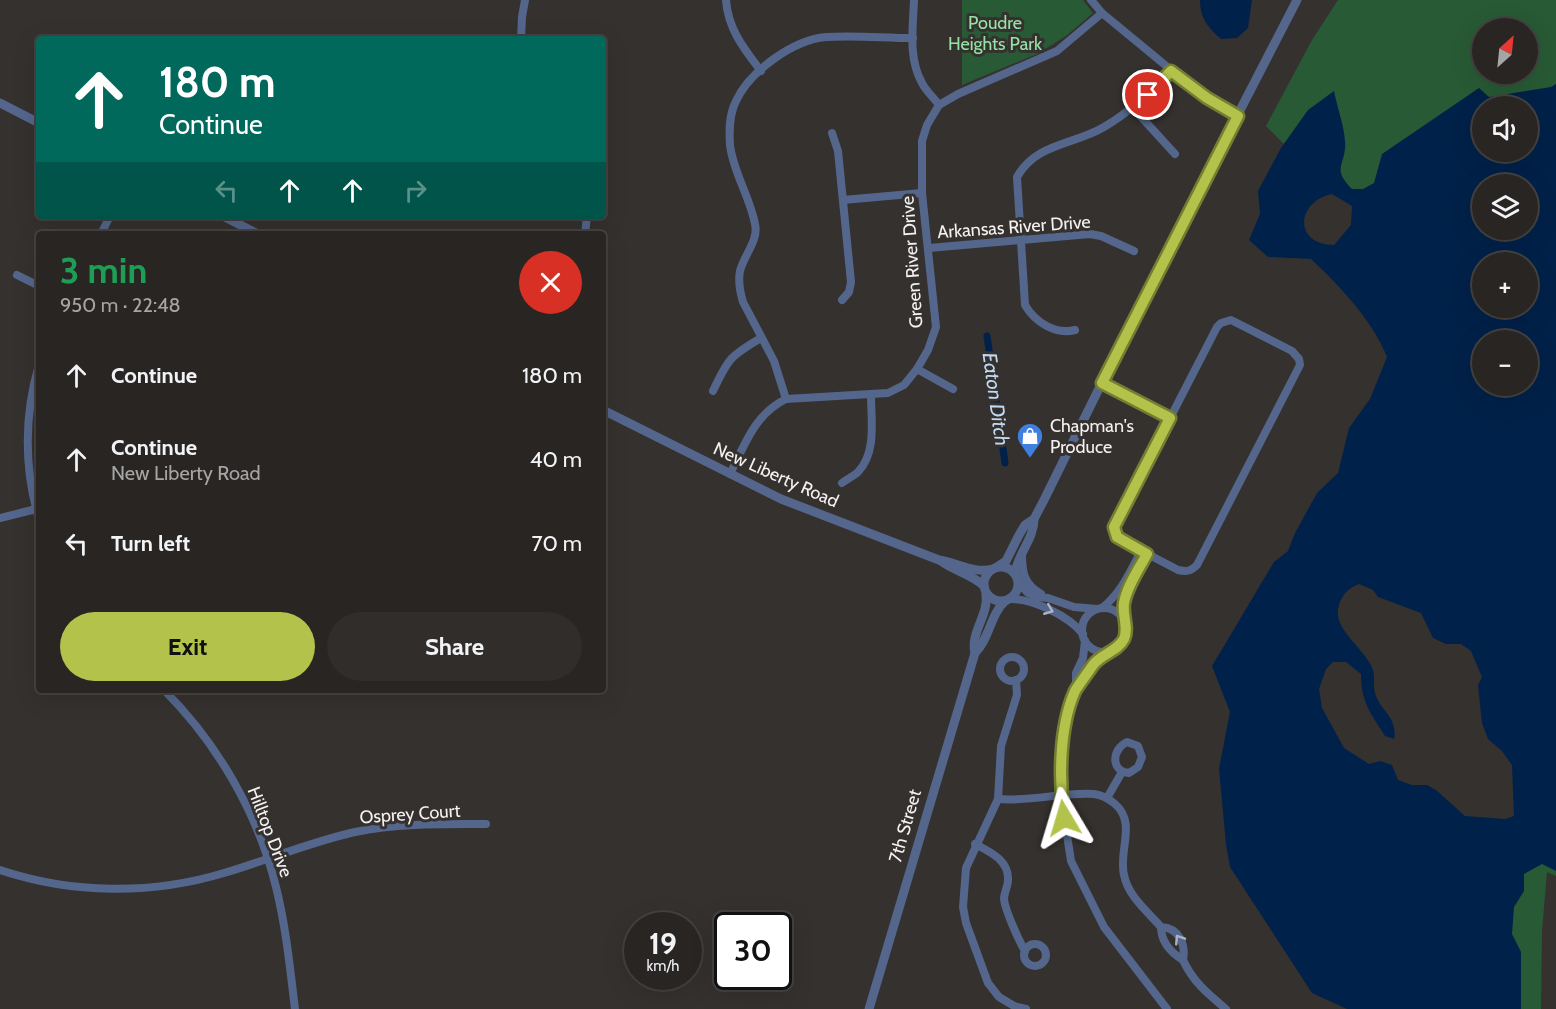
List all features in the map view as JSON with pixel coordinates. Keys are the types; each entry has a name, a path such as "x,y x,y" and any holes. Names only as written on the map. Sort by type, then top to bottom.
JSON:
{"street":[{"path":"521,36 525,0"},
{"path":"726,0 730,22 741,45 761,71"},
{"path":"914,0 912,54 915,68 922,85 939,105 958,94 1057,51 1101,13"},
{"path":"1091,0 1101,13 1171,71 1207,98 1238,116"},
{"path":"1007,600 1015,594 1016,564 1034,530 1034,519 1297,0"},
{"path":"730,474 759,418 772,405 786,399 774,361 760,338 740,294 740,272 755,237 756,225 730,148 729,120 735,101 744,88 772,60 790,48 809,40 825,37 913,38"},
{"path":"1075,330 1065,333 1042,324 1032,317 1025,305 1017,177 1029,160 1101,129 1133,108 1171,71"},
{"path":"0,103 36,121"},
{"name":"Green River Drive","path":"786,399 888,393 904,385 928,350 936,327 922,193 922,141 927,125 939,105"},
{"path":"1133,108 1175,154"},
{"path":"832,133 838,151 851,282 849,292 842,300"},
{"path":"843,200 922,193"},
{"path":"229,219 252,231"},
{"name":"Arkansas River Drive","path":"928,248 1090,234 1101,236 1134,251"},
{"path":"17,275 36,284"},
{"path":"1231,320 1237,322 1292,351 1299,359 1298,371 1197,565 1186,571 1178,570 1144,552 1117,537 1114,527 1221,323 1231,320"},
{"path":"713,391 727,362 740,350 760,338"},
{"path":"917,369 953,389"},
{"path":"0,518 36,509 30,474 28,440 36,376"},
{"path":"1102,383 1170,418"},
{"path":"842,483 857,472 868,457 871,436 871,395"},
{"name":"New Liberty Road","path":"606,412 781,499 939,560 953,562 976,571 995,568"},
{"path":"1034,519 1026,525 1006,561 987,574 985,590 997,600 1025,601 1059,615 1076,625 1096,650 1110,651"},
{"path":"1022,551 1023,575 1026,582 1048,597"},
{"path":"1144,552 1116,595 1088,615 1084,621 1083,658 1076,673 1076,690 1064,740 1061,796 1071,861 1104,927 1167,1009"},
{"path":"1076,690 1096,660 1119,645 1125,636 1124,600 1144,552"},
{"name":"New Liberty Road","path":"939,560 951,569 972,577 985,590"},
{"path":"995,568 1005,567 1028,593 1048,597 1074,607 1112,609 1124,621"},
{"name":"7th Street","path":"975,653 973,644 986,609 985,590"},
{"name":"7th Street","path":"869,1009 941,760 975,653 980,648 997,609 1007,600"},
{"path":"1016,680 1017,695 1001,746 998,799 975,844 966,868 963,907 966,923 988,983 999,997 1014,1006 1026,1009"},
{"name":"Hilltop Drive","path":"167,693 194,723 229,773 249,813 276,885 295,1009"},
{"path":"1107,798 1122,772"},
{"path":"998,799 1019,801 1040,797 1096,794 1107,798 1118,807 1127,829 1122,862 1124,876 1131,893 1161,927 1161,934 1166,945 1183,960 1189,974 1200,987 1226,1009"},
{"name":"Osprey Court","path":"0,870 51,883 86,888 125,889 192,881 320,841 369,830 427,824 486,824"},
{"path":"975,844 996,856 1005,866 1008,879 1004,899 1018,940 1025,951"},
{"path":"1161,927 1170,927 1179,936 1185,949 1183,960"}],"green space":[{"name":"Poudre Heights Park","path":"962,0 1083,0 1093,13 1066,36 1037,54 962,85"},
{"path":"1338,0 1556,0 1556,141 1538,148 1538,96 1472,96 1472,162 1505,162 1387,211 1308,168 1266,126 1312,40"},
{"path":"1556,852 1556,876 1547,872 1542,931 1541,1009 1502,1009 1501,881"}],"water":[{"path":"1200,0 1252,0 1248,28 1237,38 1221,39 1206,22 1201,12"},
{"path":"1556,84 1556,871 1542,864 1524,874 1524,891 1514,907 1512,934 1521,952 1521,1009 1347,1009 1312,993 1230,867 1219,769 1230,712 1212,666 1274,562 1288,551 1317,493 1338,473 1349,428 1370,399 1387,357 1364,317 1344,292 1311,259 1268,257 1249,240 1260,214 1258,191 1281,148 1308,110 1334,91 1345,141 1341,166 1342,176 1352,189 1363,189 1374,183 1382,154 1479,88 1488,96 1472,96 1472,162 1538,162 1538,96 1495,96 1551,87","holes":["1332,194 1352,206 1351,225 1334,245 1320,243 1311,238 1306,230 1304,222 1306,213 1320,198","1359,584 1373,590 1378,597 1421,613 1433,638 1446,644 1461,644 1471,651 1482,677 1478,685 1482,723 1488,739 1502,751 1512,765 1514,816 1505,819 1465,816 1436,790 1427,785 1412,785 1398,780 1392,765 1380,761 1369,764 1344,748 1322,708 1319,689 1326,669 1333,662 1346,662 1361,674 1363,693 1371,714 1385,736 1394,739 1395,731 1391,720 1377,699 1373,670 1338,618 1338,608 1342,598 1347,591"]}],"waterway":[{"name":"Eaton Ditch","path":"987,336 1005,463"}],"place":[{"name":"Chapman's Produce","path":"1030,459"}],"route":[{"path":"1064,818 1061,767 1070,707 1076,690 1096,660 1123,641 1126,631 1124,600 1147,554 1117,537 1114,532 1115,522 1170,418 1102,383 1157,271 1238,116 1207,98 1171,71 1148,95"}]}
